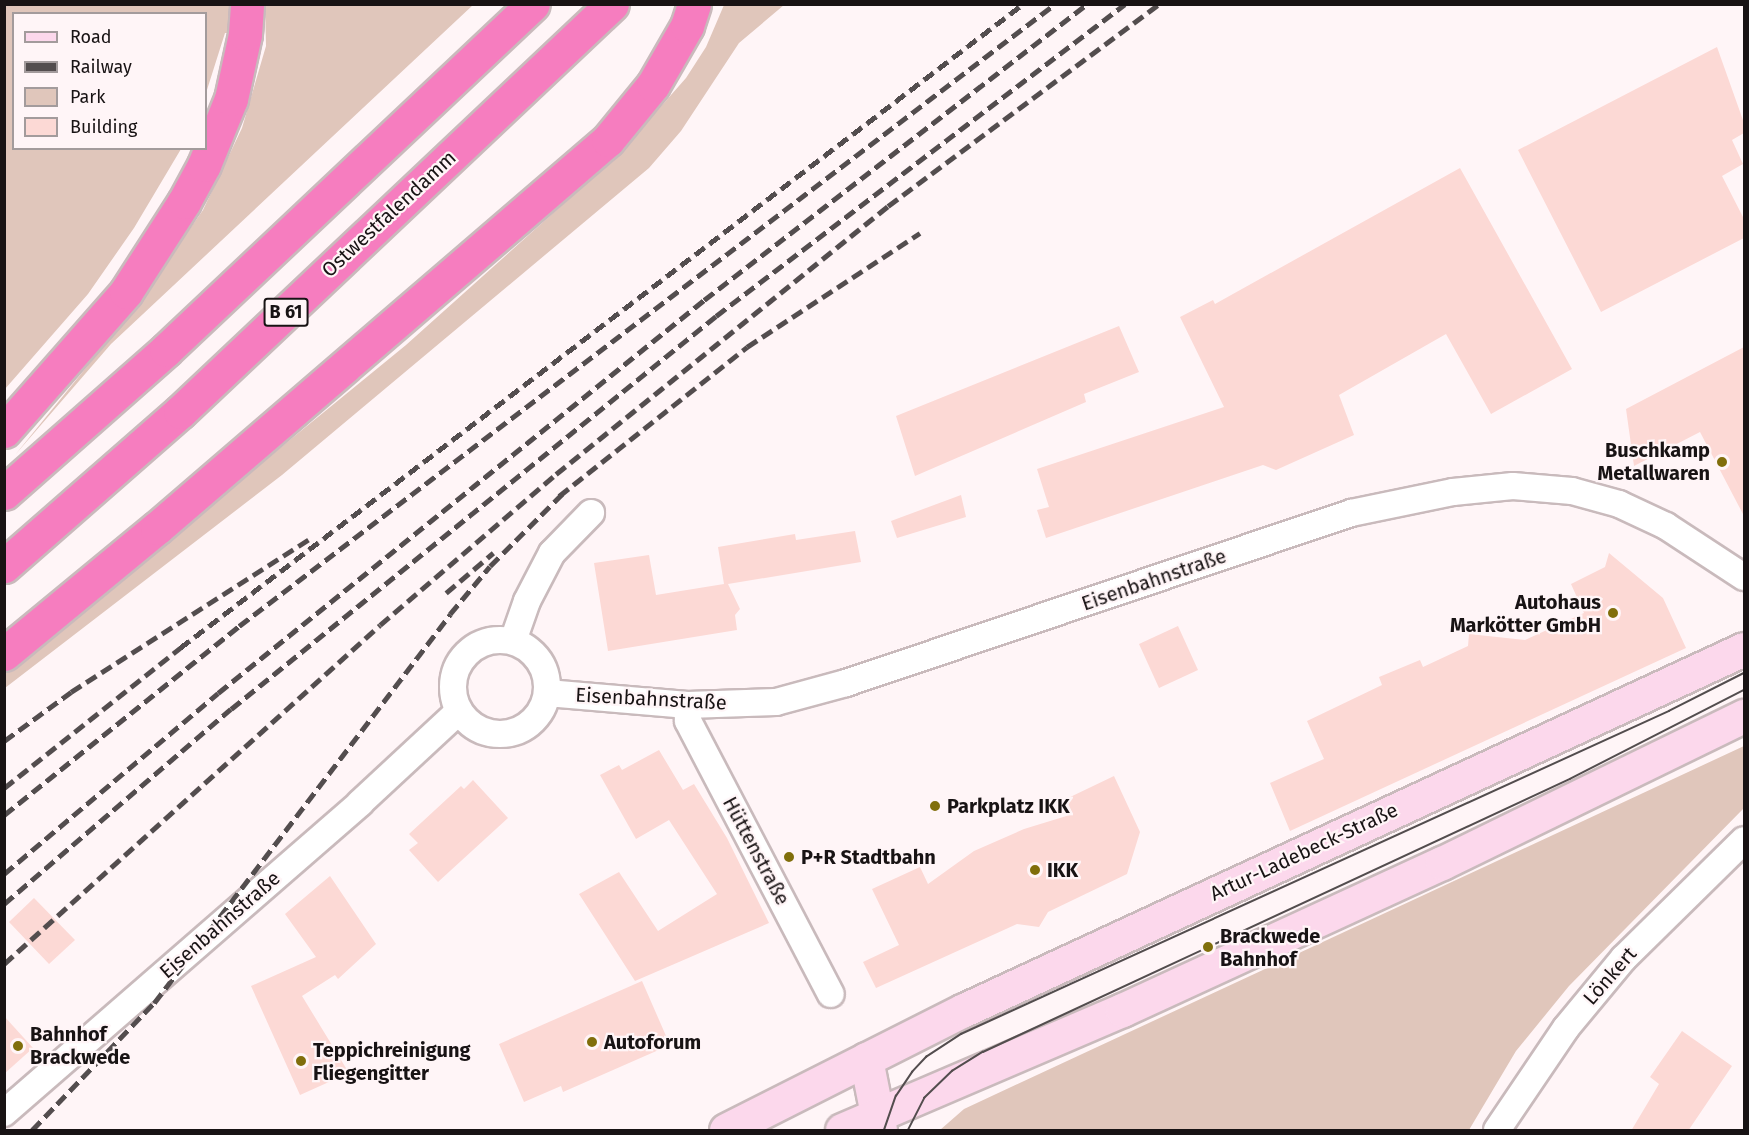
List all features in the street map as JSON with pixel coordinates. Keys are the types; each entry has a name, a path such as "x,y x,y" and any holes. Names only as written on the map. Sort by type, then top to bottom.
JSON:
{"highway":[{"path":"4,431 126,292 184,202 204,165 231,99 245,34 247,4"},
{"name":"Ostwestfalendamm","path":"4,566 180,412 612,4"},
{"path":"4,654 175,513 608,140 653,85 687,26 694,4"},
{"name":"B 61","path":"4,493 166,350 528,8"}],"street":[{"name":"Eisenbahnstraße","path":"547,693 687,705 776,702 1351,513 1453,492 1513,486 1572,491 1619,504 1666,526 1744,577"},
{"path":"513,641 527,601 552,553 591,513"},
{"path":"513,641 540,660 547,676 547,693 534,720 513,732 480,730 459,711 453,684 461,660 482,642 513,641"},
{"name":"Artur-Ladebeck-Straße","path":"726,1131 866,1059 1744,649"},
{"name":"Hüttenstraße","path":"687,705 688,721 831,994"},
{"name":"Eisenbahnstraße","path":"4,1113 360,803 459,711"},
{"path":"842,1131 879,1123 1442,863 1744,716"},
{"name":"Lönkert","path":"1497,1131 1566,1028 1624,958 1744,840"},
{"path":"866,1059 879,1123"}],"green space":[{"path":"5,5 232,5 229,33 225,33 207,90 207,12 12,12 12,150 180,150 134,228 88,294 5,389"},
{"path":"265,5 473,5 111,344 15,455 133,310 203,210 242,128 266,46"},
{"path":"724,5 784,5 739,43 681,131 649,168 282,475 5,688 5,673 406,345 618,155 686,78 706,47"},
{"path":"1744,746 1744,808 1569,986 1516,1051 1469,1130 940,1130 964,1109"}],"building":[{"path":"1717,47 1744,123 1744,133 1732,140 1743,164 1722,176 1744,219 1744,238 1601,312 1518,150"},
{"path":"1460,168 1572,369 1491,414 1446,334 1339,395 1354,435 1276,470 1263,465 1046,538 1037,510 1049,507 1037,469 1224,407 1180,317 1213,300 1215,304"},
{"path":"1119,326 1139,372 1084,394 1086,402 915,476 896,416"},
{"path":"1744,347 1744,516 1700,432 1634,466 1626,409"},
{"path":"961,495 966,517 897,538 891,521"},
{"path":"855,531 861,562 728,584 740,609 735,615 737,630 608,651 594,563 649,555 656,595 724,584 718,547 795,534 796,540"},
{"path":"1609,553 1663,598 1686,648 1290,831 1270,783 1324,759 1307,721 1382,685 1379,677 1420,660 1423,667 1468,646 1469,634 1525,640 1584,613 1571,584 1605,567"},
{"path":"1178,626 1198,670 1159,688 1139,644"},
{"path":"659,750 683,790 694,784 727,838 769,923 635,981 579,894 619,872 658,931 717,894 669,820 636,839 600,775 619,765 622,770"},
{"name":"IKK","path":"1114,776 1140,832 1127,874 1048,912 1039,927 1017,924 876,988 863,962 899,945 872,889 920,867 928,884 974,851 1024,829 1073,814 1066,799"},
{"path":"473,780 508,818 438,882 409,850 418,843 409,834 461,786 464,789"},
{"path":"330,876 376,944 338,979 335,975 302,996 349,1073 300,1095 251,986 316,957 285,914"},
{"path":"34,898 75,940 49,964 9,922"},
{"path":"642,981 670,1045 563,1092 561,1086 524,1102 499,1044"},
{"name":"Bahnhof Brackwede","path":"4,1016 33,1048 4,1074"},
{"path":"1682,1031 1732,1066 1688,1131 1631,1131 1659,1084 1650,1077"}],"tram line":[{"path":"884,1130 896,1096 912,1072 926,1057 961,1034 1669,711 1744,673"},
{"path":"908,1130 924,1098 952,1071 983,1052 1570,779 1744,690"}],"railway":[{"path":"4,788 180,648 1023,4"},
{"path":"4,815 239,626 1055,4"},
{"path":"4,874 218,693 704,300 1087,4"},
{"path":"4,904 231,709 716,316 1125,4"},
{"path":"4,964 380,625 556,474 888,206 1159,4"},
{"path":"559,496 747,347 920,233"},
{"path":"32,1130 154,1003 450,614 490,566 564,492"},
{"path":"4,741 71,692 311,538"},
{"path":"446,593 493,553"}],"place":[{"name":"Buschkamp Metallwaren","path":"1722,462"},
{"name":"Autohaus Markötter GmbH","path":"1613,613"},
{"name":"Parkplatz IKK","path":"935,806"},
{"name":"P+R Stadtbahn","path":"789,857"},
{"name":"IKK","path":"1035,870"},
{"name":"Brackwede Bahnhof","path":"1208,947"},
{"name":"Autoforum","path":"592,1042"},
{"name":"Bahnhof Brackwede","path":"18,1046"},
{"name":"Teppichreinigung Fliegengitter","path":"301,1061"}]}
